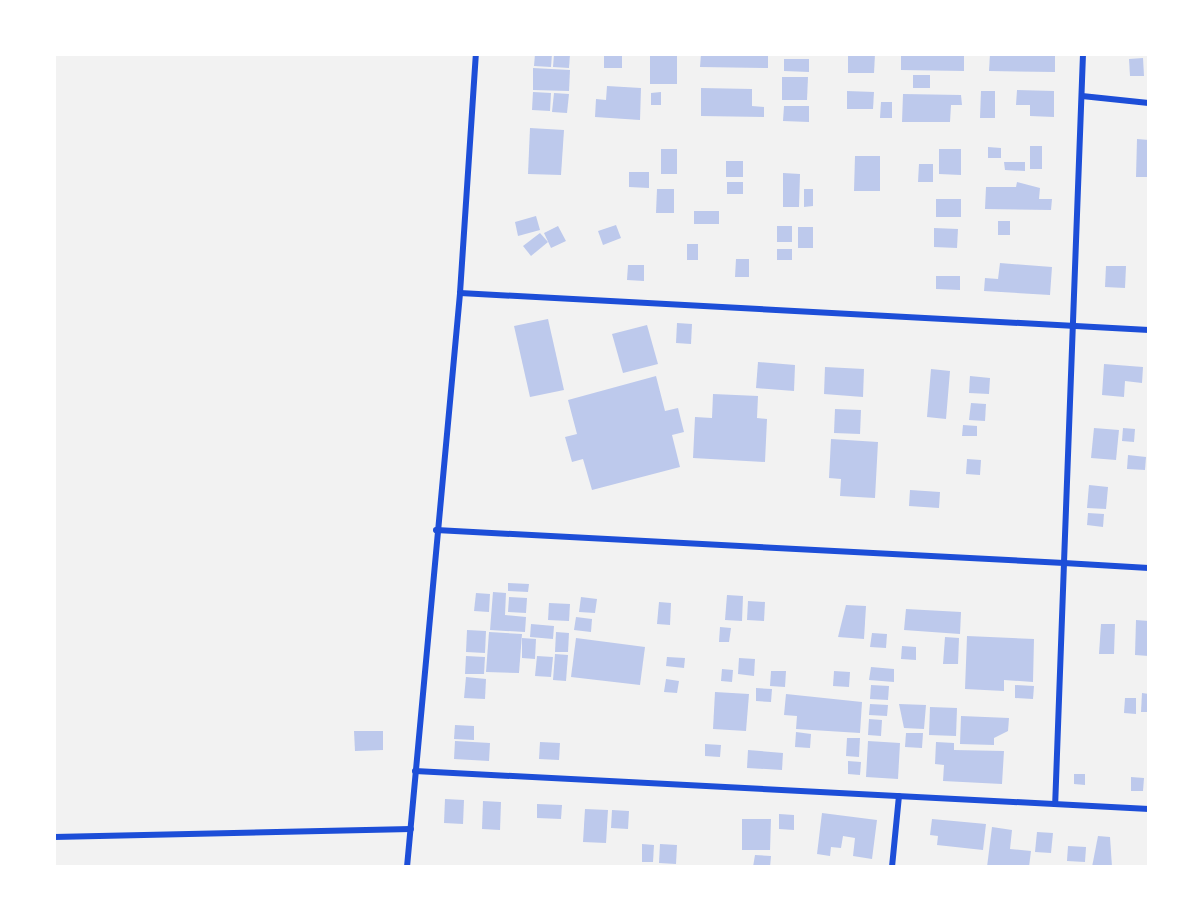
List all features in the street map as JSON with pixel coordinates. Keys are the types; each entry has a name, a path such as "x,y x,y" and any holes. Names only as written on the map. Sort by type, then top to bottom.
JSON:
{"street":[{"path":"407,867 436,530 460,293 476,54"},
{"path":"1055,803 1071,326 1083,54"},
{"path":"1082,96 1149,103"},
{"path":"460,293 1149,330"},
{"path":"436,530 1149,568"},
{"path":"415,771 1149,809"},
{"path":"892,867 899,796"},
{"path":"54,837 411,829"}],"building":[{"path":"535,54 552,54 551,67 534,66"},
{"path":"554,54 570,54 569,68 553,67"},
{"path":"604,54 622,54 622,68 604,68"},
{"path":"677,54 677,84 650,84 650,55"},
{"path":"701,54 768,54 768,68 700,67"},
{"path":"848,54 875,54 874,73 848,73"},
{"path":"901,54 964,54 964,71 901,70"},
{"path":"990,54 1055,54 1055,72 989,71"},
{"path":"1143,58 1144,76 1130,76 1129,59"},
{"path":"784,59 809,59 809,72 784,71"},
{"path":"533,68 570,70 569,91 533,90"},
{"path":"913,75 930,75 930,88 913,88"},
{"path":"782,77 808,77 807,100 782,100"},
{"path":"607,86 641,88 640,120 595,117 596,99 606,100"},
{"path":"701,88 752,89 752,106 764,107 764,117 701,116"},
{"path":"1017,90 1054,91 1054,117 1030,116 1030,105 1016,105"},
{"path":"847,91 874,92 873,109 847,109"},
{"path":"981,91 995,91 995,118 980,118"},
{"path":"533,92 551,93 550,111 532,110"},
{"path":"661,92 661,105 651,105 651,93"},
{"path":"554,93 569,94 567,113 552,112"},
{"path":"903,94 961,95 962,105 951,105 950,122 902,122"},
{"path":"881,102 892,102 892,118 880,118"},
{"path":"784,106 809,106 809,122 783,121"},
{"path":"530,128 564,130 561,175 528,174"},
{"path":"1137,139 1149,140 1149,177 1136,177"},
{"path":"1030,146 1042,146 1042,169 1030,169"},
{"path":"988,147 1001,148 1001,158 988,158"},
{"path":"661,149 677,149 677,174 661,174"},
{"path":"939,149 961,149 961,175 939,174"},
{"path":"855,156 880,156 880,191 854,191"},
{"path":"726,161 743,161 743,177 726,177"},
{"path":"1004,162 1025,162 1025,171 1005,170"},
{"path":"919,164 933,164 933,182 918,182"},
{"path":"629,172 649,172 649,188 629,187"},
{"path":"783,173 800,174 799,207 783,207"},
{"path":"727,182 743,182 743,194 727,194"},
{"path":"1017,182 1040,188 1039,199 1052,199 1051,210 985,209 986,187 1016,187"},
{"path":"657,189 674,189 674,213 656,213"},
{"path":"804,189 813,189 813,206 804,207"},
{"path":"936,199 961,199 961,217 936,217"},
{"path":"694,211 719,211 719,224 694,224"},
{"path":"536,216 540,230 518,236 515,222"},
{"path":"998,221 1010,221 1010,235 998,235"},
{"path":"616,225 621,238 603,245 598,231"},
{"path":"558,226 566,241 551,248 544,233"},
{"path":"777,226 792,226 792,242 777,242"},
{"path":"798,227 813,227 813,248 798,248"},
{"path":"934,228 958,229 957,248 934,247"},
{"path":"540,233 548,242 531,256 523,246"},
{"path":"687,244 698,244 698,260 687,260"},
{"path":"777,249 792,249 792,260 777,260"},
{"path":"736,259 749,259 749,277 735,277"},
{"path":"1000,263 1052,267 1050,295 984,291 985,278 998,279"},
{"path":"628,265 644,265 644,281 627,280"},
{"path":"1106,266 1126,266 1125,288 1105,287"},
{"path":"936,276 960,276 960,290 936,289"},
{"path":"548,319 564,390 530,397 514,326"},
{"path":"677,323 692,324 691,344 676,343"},
{"path":"647,325 658,364 623,373 612,334"},
{"path":"758,362 795,365 794,391 756,388"},
{"path":"1104,364 1143,367 1142,383 1125,381 1124,397 1102,395"},
{"path":"825,367 864,369 863,397 824,394"},
{"path":"931,369 950,371 946,419 927,417"},
{"path":"656,376 665,411 678,408 684,432 672,435 680,467 592,490 583,459 572,462 565,437 577,434 568,400"},
{"path":"970,376 990,378 989,394 969,393"},
{"path":"713,394 758,396 757,418 767,419 765,462 693,458 695,417 712,418"},
{"path":"971,403 986,404 985,421 969,420"},
{"path":"835,409 861,410 860,434 834,433"},
{"path":"963,425 977,426 977,436 962,436"},
{"path":"1094,428 1119,430 1116,460 1091,458"},
{"path":"1123,428 1135,429 1134,442 1122,441"},
{"path":"831,439 878,442 875,498 840,496 841,479 829,478"},
{"path":"1128,455 1146,457 1145,470 1127,469"},
{"path":"967,459 981,460 980,475 966,474"},
{"path":"1089,485 1108,487 1106,509 1087,508"},
{"path":"910,490 940,492 939,508 909,506"},
{"path":"1088,513 1104,514 1103,527 1087,525"},
{"path":"508,583 529,584 528,592 508,591"},
{"path":"493,592 506,593 505,615 526,617 525,632 490,630"},
{"path":"476,593 490,594 489,612 474,611"},
{"path":"727,595 743,596 742,621 725,620"},
{"path":"509,597 527,598 526,613 508,612"},
{"path":"581,597 597,599 595,613 579,612"},
{"path":"748,601 765,602 764,621 747,620"},
{"path":"659,602 671,603 670,625 657,624"},
{"path":"549,603 570,604 569,621 548,620"},
{"path":"846,605 866,606 864,639 838,637"},
{"path":"906,609 961,612 960,634 904,630"},
{"path":"576,617 592,619 591,632 574,630"},
{"path":"1136,620 1149,621 1149,656 1135,655"},
{"path":"531,624 554,626 553,639 530,637"},
{"path":"1101,624 1115,624 1114,654 1099,654"},
{"path":"720,627 731,628 729,642 719,642"},
{"path":"467,630 486,631 485,653 466,652"},
{"path":"489,632 522,634 519,673 486,672"},
{"path":"556,632 569,633 568,652 555,652"},
{"path":"872,633 887,634 886,648 870,647"},
{"path":"967,636 1034,639 1033,682 1004,680 1004,691 965,689"},
{"path":"945,637 959,638 958,664 943,664"},
{"path":"522,638 536,639 535,659 522,658"},
{"path":"576,638 645,647 640,685 571,677"},
{"path":"902,646 916,647 916,660 901,659"},
{"path":"555,654 568,655 566,681 553,680"},
{"path":"466,656 485,657 484,674 465,674"},
{"path":"537,656 553,657 551,677 535,676"},
{"path":"667,657 685,658 684,668 666,666"},
{"path":"739,658 755,659 754,676 738,674"},
{"path":"871,667 894,669 894,682 869,680"},
{"path":"722,669 733,670 732,682 721,681"},
{"path":"771,671 786,671 785,687 770,686"},
{"path":"834,671 850,672 849,687 833,686"},
{"path":"466,677 486,679 485,699 464,698"},
{"path":"666,679 679,681 677,693 664,692"},
{"path":"871,685 889,686 888,700 870,699"},
{"path":"1015,685 1034,686 1033,699 1015,698"},
{"path":"756,688 772,689 771,702 756,701"},
{"path":"715,692 749,694 746,731 713,729"},
{"path":"1142,693 1149,694 1149,712 1141,712"},
{"path":"786,694 862,702 860,733 796,729 797,716 784,715"},
{"path":"1125,698 1136,698 1136,714 1124,713"},
{"path":"870,704 888,705 887,716 869,715"},
{"path":"899,704 926,705 924,729 904,728"},
{"path":"930,707 957,708 956,736 929,735"},
{"path":"961,716 1009,718 1008,731 994,738 994,745 960,744"},
{"path":"869,719 882,720 881,736 868,735"},
{"path":"455,725 474,726 474,740 454,739"},
{"path":"354,731 383,731 383,750 355,751"},
{"path":"796,732 811,734 810,748 795,747"},
{"path":"906,733 923,733 922,748 905,747"},
{"path":"847,738 860,738 859,757 846,756"},
{"path":"455,741 490,743 489,761 454,759"},
{"path":"868,741 900,743 898,779 866,777"},
{"path":"540,742 560,743 559,760 539,759"},
{"path":"936,742 954,743 954,750 1004,751 1002,784 943,781 944,765 935,764"},
{"path":"705,744 721,745 720,757 705,756"},
{"path":"748,750 783,753 782,770 747,768"},
{"path":"848,761 861,762 860,775 848,774"},
{"path":"1074,774 1085,774 1085,785 1074,784"},
{"path":"1131,777 1144,778 1143,791 1131,791"},
{"path":"445,799 464,800 463,824 444,823"},
{"path":"483,801 501,802 500,830 482,829"},
{"path":"537,804 562,805 561,819 537,818"},
{"path":"585,809 608,810 606,843 583,842"},
{"path":"612,810 629,811 628,829 611,828"},
{"path":"822,813 877,820 872,859 853,856 855,838 843,836 841,848 831,847 830,856 817,854"},
{"path":"779,814 794,815 794,830 779,829"},
{"path":"742,819 771,819 770,850 742,850"},
{"path":"932,819 986,824 983,850 937,845 938,836 930,835"},
{"path":"992,827 1012,830 1010,849 1031,851 1029,867 987,867"},
{"path":"1037,832 1053,833 1051,853 1035,852"},
{"path":"1098,836 1110,837 1112,867 1092,867"},
{"path":"642,844 654,845 653,862 642,862"},
{"path":"660,844 677,845 676,864 659,863"},
{"path":"1068,846 1086,847 1085,862 1067,861"},
{"path":"755,855 771,856 770,867 753,867"}]}
